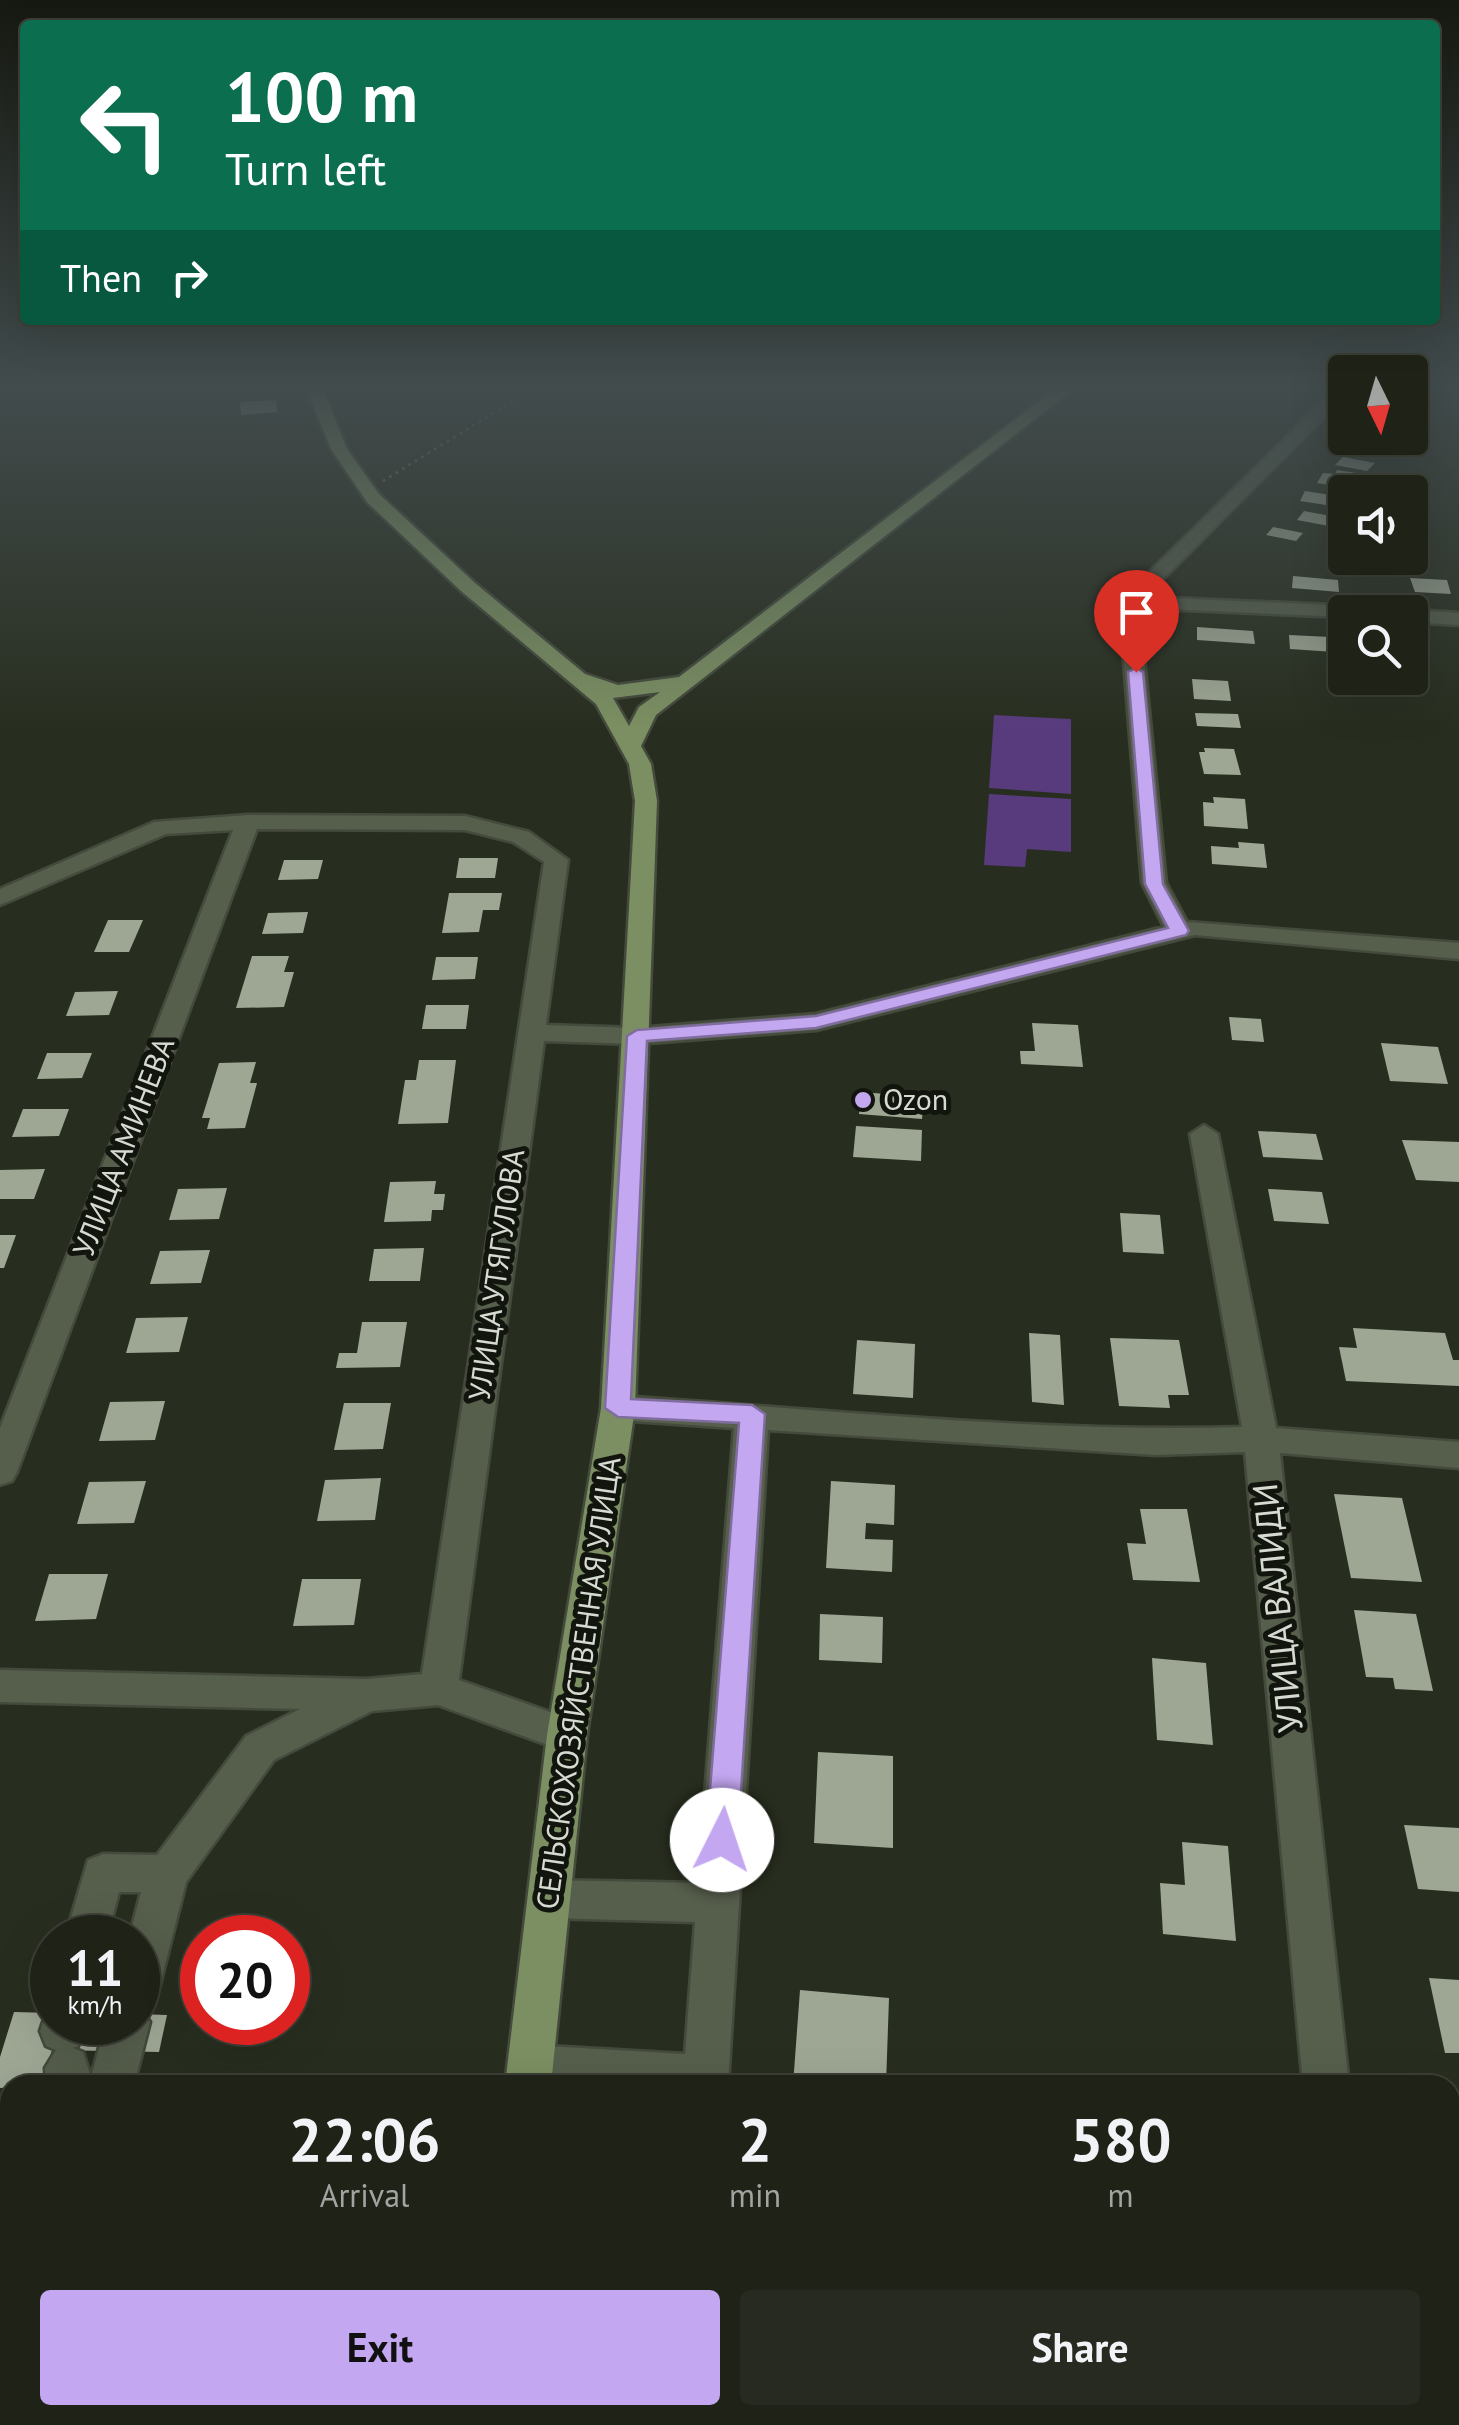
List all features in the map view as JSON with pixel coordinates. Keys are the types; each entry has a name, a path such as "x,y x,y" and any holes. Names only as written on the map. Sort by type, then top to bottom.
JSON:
{"main road":[{"name":"СЕЛЬСКОХОЗЯЙСТВЕННАЯ УЛИЦА","path":"380,503 409,534 605,701 631,744 646,801 618,1408 567,1735 529,2075"},
{"path":"631,744 647,712 918,503"},
{"path":"570,673 616,692 688,681"}],"street":[{"path":"1129,602 1229,503"},
{"path":"1129,602 1328,611"},
{"path":"1129,602 1154,884 1179,931"},
{"path":"1428,617 1459,619"},
{"path":"0,898 162,827 248,822"},
{"name":"УЛИЦА УТЯГУЛОВА","path":"248,822 466,823 521,836 556,860 439,1690"},
{"name":"УЛИЦА АМИНЕВА","path":"0,1472 248,822"},
{"path":"531,1032 637,1036 816,1022 1195,928 1459,951"},
{"name":"УЛИЦА ВАЛИДИ","path":"1204,1134 1261,1440 1325,2075"},
{"path":"618,1408 1156,1442 1261,1440 1459,1455"},
{"path":"706,2075 752,1414"},
{"path":"0,1686 367,1695 439,1690 567,1735"},
{"path":"156,1915 167,1874 260,1748 367,1695"},
{"path":"92,1915 102,1874 167,1874"},
{"path":"549,1899 718,1902"},
{"path":"114,2075 122,2045"}],"shaded area":[{"path":"994,715 1071,719 1071,794 989,788"},
{"path":"989,794 1071,799 1071,852 1027,849 1025,867 984,865"}],"building":[{"path":"1304,511 1328,516 1328,526 1297,520"},
{"path":"1273,527 1303,533 1296,541 1266,535"},
{"path":"1293,576 1338,580 1339,592 1292,588"},
{"path":"1410,578 1447,580 1451,594 1415,592"},
{"path":"1197,627 1253,631 1255,644 1197,640"},
{"path":"1289,635 1328,637 1328,652 1290,649"},
{"path":"1192,679 1228,681 1231,701 1194,699"},
{"path":"1195,713 1238,714 1241,728 1197,726"},
{"path":"1204,748 1234,749 1241,775 1204,774 1199,752 1205,752"},
{"path":"1213,797 1245,799 1248,829 1204,826 1203,802 1214,803"},
{"path":"1238,842 1264,844 1267,868 1212,864 1211,846 1239,848"},
{"path":"459,858 498,858 495,878 456,878"},
{"path":"284,860 323,860 318,879 278,880"},
{"path":"449,893 502,893 499,910 483,910 479,932 442,933"},
{"path":"308,912 303,933 262,934 268,913"},
{"path":"108,920 143,920 129,952 94,952"},
{"path":"252,956 289,956 284,972 294,972 284,1007 236,1008"},
{"path":"436,957 478,957 475,979 432,980"},
{"path":"118,991 109,1015 66,1016 75,992"},
{"path":"426,1005 469,1005 466,1029 422,1029"},
{"path":"1229,1017 1261,1019 1264,1042 1232,1040"},
{"path":"1032,1023 1078,1025 1083,1067 1021,1064 1020,1051 1035,1051"},
{"path":"1381,1043 1438,1047 1448,1084 1390,1081"},
{"path":"47,1053 92,1053 82,1078 37,1079"},
{"path":"419,1060 456,1060 448,1123 398,1124 405,1080 416,1080"},
{"path":"256,1062 250,1083 257,1083 245,1128 207,1129 210,1118 202,1118 219,1063"},
{"path":"861,1092 924,1097 922,1119 859,1114"},
{"path":"23,1109 69,1109 59,1136 12,1137"},
{"path":"856,1126 922,1130 921,1161 853,1157"},
{"path":"1258,1131 1316,1134 1323,1160 1263,1157"},
{"path":"1402,1140 1459,1142 1459,1182 1416,1180"},
{"path":"45,1169 34,1199 0,1199 0,1170"},
{"path":"436,1181 434,1194 445,1194 443,1210 432,1210 431,1221 384,1222 390,1182"},
{"path":"227,1188 219,1219 169,1220 178,1189"},
{"path":"1268,1189 1322,1192 1329,1224 1274,1221"},
{"path":"1120,1213 1160,1215 1164,1254 1123,1252"},
{"path":"0,1235 16,1235 4,1268 0,1268"},
{"path":"424,1248 420,1281 369,1281 374,1249"},
{"path":"210,1250 201,1283 150,1284 160,1251"},
{"path":"188,1317 179,1352 126,1353 136,1318"},
{"path":"362,1322 407,1322 400,1367 336,1368 339,1353 357,1353"},
{"path":"1353,1328 1445,1333 1453,1360 1459,1360 1459,1386 1346,1381 1339,1347 1357,1348"},
{"path":"1029,1333 1060,1335 1064,1405 1032,1402"},
{"path":"1110,1338 1179,1340 1189,1395 1168,1395 1170,1408 1119,1406"},
{"path":"857,1340 915,1344 913,1398 853,1394"},
{"path":"165,1401 155,1440 99,1441 110,1402"},
{"path":"344,1403 391,1403 383,1449 334,1450"},
{"path":"381,1478 375,1520 317,1521 325,1480"},
{"path":"146,1481 134,1523 77,1524 89,1482"},
{"path":"831,1481 895,1485 894,1525 866,1523 865,1539 893,1540 892,1572 826,1568"},
{"path":"1334,1494 1402,1498 1422,1582 1351,1578"},
{"path":"1140,1509 1187,1509 1200,1582 1133,1580 1127,1543 1146,1544"},
{"path":"49,1574 108,1574 96,1619 35,1621"},
{"path":"302,1579 361,1579 354,1625 293,1626"},
{"path":"1354,1610 1416,1614 1433,1691 1395,1689 1393,1678 1366,1677"},
{"path":"820,1614 883,1617 882,1663 819,1660"},
{"path":"1152,1658 1206,1663 1213,1745 1157,1740"},
{"path":"818,1752 893,1756 893,1848 814,1843"},
{"path":"1404,1825 1459,1828 1459,1892 1418,1889"},
{"path":"1182,1842 1228,1846 1236,1941 1163,1934 1160,1883 1185,1885"},
{"path":"1429,1978 1459,1980 1459,2053 1445,2053"},
{"path":"800,1990 889,1998 886,2075 794,2075"},
{"path":"14,2012 30,2012 30,2045 160,2045 160,2015 167,2015 159,2052 52,2050 44,2075 0,2075 0,2057"}],"place":[{"name":"Ozon","path":"863,1100"}],"route":[{"path":"722,1840 752,1414 618,1408 637,1036 816,1022 1179,931 1154,884 1136,672"}]}
